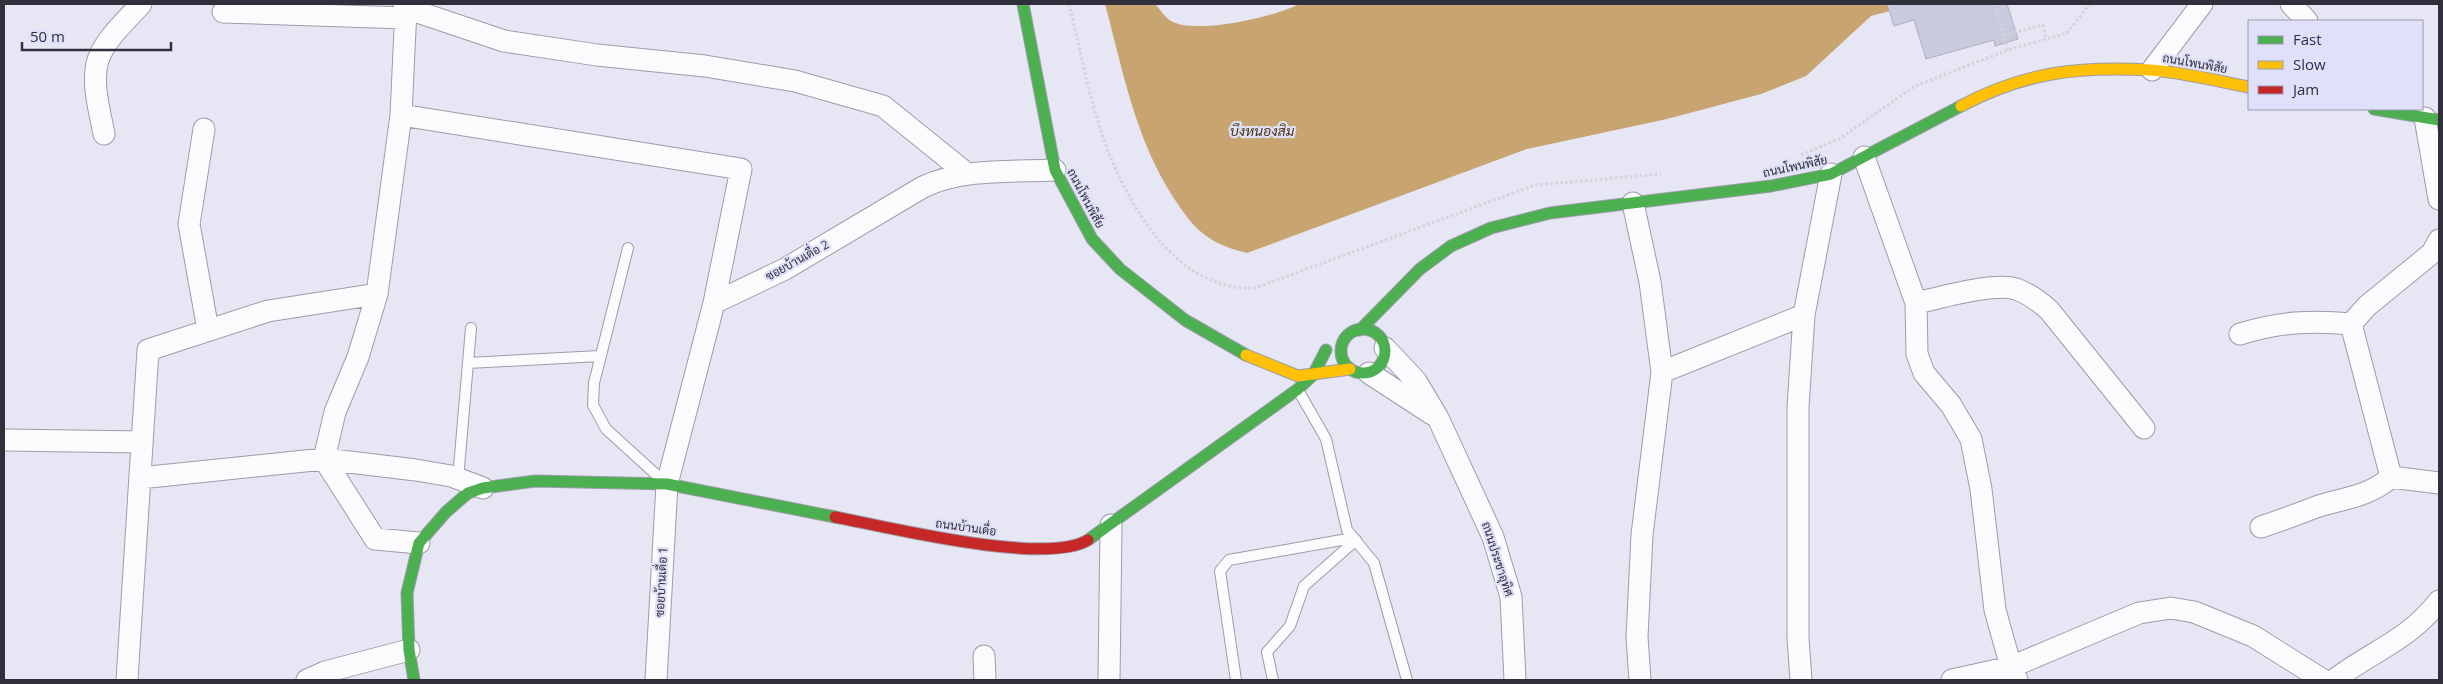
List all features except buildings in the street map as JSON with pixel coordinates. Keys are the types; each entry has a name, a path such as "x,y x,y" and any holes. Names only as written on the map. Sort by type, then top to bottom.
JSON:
{"street":[{"path":"104,134 96,85 98,60 110,38 141,4"},
{"name":"ถนนโพนพิสัย","path":"1023,4 1055,170 1092,239 1120,269 1185,320 1256,360 1298,376 1359,371"},
{"path":"2152,70 2202,4"},
{"path":"2291,4 2305,20"},
{"path":"405,10 401,115 377,294 358,357 335,412 324,459 375,539 419,542"},
{"path":"223,12 405,10 504,42 597,55 706,66 786,80 883,106 966,173"},
{"name":"ถนนโพนพิสัย","path":"1312,355 1343,343 1347,337 1360,330 1402,285 1451,246 1491,228 1550,213 1771,186 1831,174 1989,91 2037,76 2067,70 2152,70 2248,87"},
{"path":"2380,110 2432,119 2439,199"},
{"path":"401,115 741,169 714,303 666,484"},
{"path":"204,129 189,224 208,330"},
{"path":"1864,157 1916,303 1917,354 1924,373 1951,404 1971,439 1981,489 1995,610 2014,674"},
{"name":"ซอยบ้านเดื่อ 2","path":"714,303 785,269 938,180 966,173 1055,170"},
{"path":"1801,680 1798,638 1798,407 1804,315 1831,174"},
{"path":"1632,203 1650,282 1662,372 1642,535 1637,637 1640,680"},
{"path":"2351,324 2367,306 2432,254 2439,240"},
{"path":"1393,313 1402,285"},
{"path":"1916,303 1992,288 2014,288 2033,296 2049,310 2144,428"},
{"path":"127,680 148,350 268,311 377,294"},
{"path":"1662,372 1804,315"},
{"path":"2240,334 2264,326 2290,322 2317,321 2351,324"},
{"path":"2351,324 2391,477"},
{"path":"1359,371 1380,366 1386,354 1385,340 1374,332 1360,330"},
{"name":"ถนนประชาอุทิศ","path":"1385,340 1416,381 1438,418 1493,536 1511,596 1515,680"},
{"path":"1343,343 1342,358 1359,371 1438,418"},
{"name":"ถนนบ้านเดื่อ","path":"482,488 535,481 666,484 940,538 1025,549 1055,549 1085,542 1111,525 1298,389 1313,375 1326,350"},
{"path":"1278,368 1295,362"},
{"path":"4,440 142,442"},
{"path":"140,478 324,459 416,470 458,479 482,488"},
{"path":"2261,527 2318,506 2366,494 2379,488 2391,477 2439,483"},
{"name":"ซอยบ้านเดื่อ 1","path":"656,680 666,484"},
{"path":"414,680 409,650 408,593 419,542 446,512 468,494 482,488"},
{"path":"1109,680 1111,525"},
{"path":"2334,680 2355,665 2400,640 2428,616 2439,601"},
{"path":"1952,680 2014,674 2139,614 2171,608 2194,612 2253,636 2323,680"},
{"path":"307,680 325,672 409,650"},
{"path":"984,656 985,680"}],"lane":[{"path":"628,248 600,356 594,383 593,404 606,429 666,484"},
{"path":"458,479 470,328"},
{"path":"468,363 600,356"},
{"path":"1298,389 1326,439 1347,530 1374,563 1407,680"},
{"path":"1236,680 1220,571 1228,560 1355,539"},
{"path":"1272,680 1267,652 1290,626 1304,586 1355,539"}],"path":[{"path":"1068,4 1100,127 1125,189 1154,233 1181,263 1196,274 1212,281 1242,289 1255,288 1535,185 1670,173"},
{"path":"1995,4 2008,50"},
{"path":"1793,158 1839,139 1915,86 2008,50 2067,33 2090,4"},
{"path":"2004,35 2043,25 2046,39"}],"water":[{"name":"บึงหนองสิม","path":"1105,4 1155,4 1171,21 1182,25 1198,26 1235,23 1254,19 1299,4 1917,4 1871,16 1806,76 1761,94 1667,119 1527,149 1247,253 1220,244 1200,231 1173,197 1160,175 1132,104"}],"traffic: fast":[{"path":"1023,4 1055,170 1092,239 1120,269 1185,320 1246,355"},
{"path":"1360,330 1420,269 1451,246 1491,228 1550,213 1771,186 1831,174 1961,106"},
{"path":"2380,110 2439,120"},
{"path":"1363,329 1375,333 1381,339 1385,351 1381,363 1375,369 1363,373 1351,369 1345,363 1341,351 1345,339 1351,333 1363,329"},
{"path":"1088,540 1298,389 1313,375 1326,350"},
{"path":"414,680 409,650 407,593 419,543 446,512 468,493 483,488 535,481 667,484 835,517"}],"traffic: slow":[{"path":"1961,106 2008,85 2030,79 2053,74 2100,69 2162,71 2248,87"},
{"path":"1246,355 1298,376 1350,369"}],"traffic: jam":[{"path":"835,517 927,536 1003,547 1038,549 1067,547 1088,540"}]}
